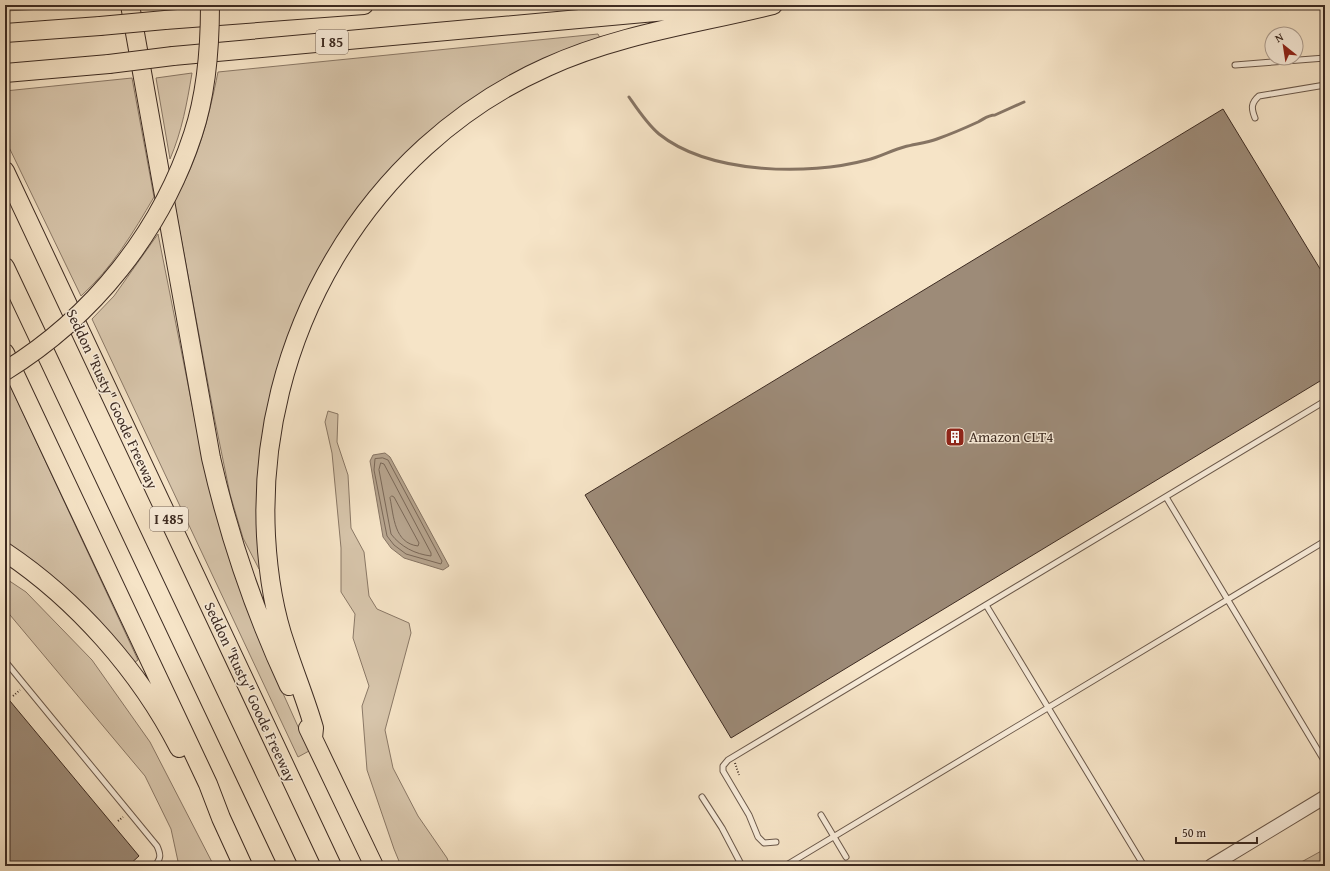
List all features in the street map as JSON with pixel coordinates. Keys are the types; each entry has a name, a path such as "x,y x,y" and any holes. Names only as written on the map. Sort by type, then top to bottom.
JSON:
{"highway":[{"path":"130,5 203,423 223,509 242,572 262,627 374,866"},
{"path":"5,371 57,334 84,309 128,260 149,230 180,168 194,133 204,86 208,49 210,5"},
{"name":"I 85","path":"5,33 364,5"},
{"name":"I 85","path":"5,73 109,64 173,56 734,5"},
{"path":"313,738 314,728 285,645 276,605 266,537 267,471 271,431 286,366 310,303 338,251 378,196 426,146 482,103 514,84 545,68 580,53 610,43 773,5"},
{"name":"Seddon \"Rusty\" Goode Freeway","path":"5,171 332,866"},
{"name":"I 485","path":"5,267 288,866"},
{"path":"5,353 205,777 221,818 243,866"},
{"path":"5,552 37,576 69,604 118,657 156,709 200,788 221,818"}],"street":[{"path":"1211,866 1325,797"}],"lane":[{"path":"1235,65 1325,58"},
{"path":"1255,118 1252,109 1254,101 1259,96 1325,85"},
{"path":"776,842 764,843 758,836 749,815 723,771 723,766 728,760 1325,401"},
{"path":"1166,497 1325,762"},
{"path":"785,866 1325,541"},
{"path":"986,605 1144,866"},
{"path":"5,661 157,846 161,854 160,860 155,866"},
{"path":"702,797 726,834 742,866"},
{"path":"821,815 846,857"}],"shaded area":[{"path":"5,5 119,5 5,11"},
{"path":"598,34 601,40 493,86 445,119 407,153 291,332 265,565 259,569 243,538 230,494 174,200 190,170 202,138 218,72"},
{"path":"192,73 181,127 170,159 156,78"},
{"path":"132,78 154,197 130,237 112,262 103,274 81,296 5,139 5,91"},
{"path":"158,234 202,455 263,649 309,751 298,757 92,319 114,296"},
{"path":"8,381 138,660 132,664 5,545 5,383"},
{"path":"328,411 338,414 337,442 348,475 351,528 364,552 369,596 377,609 409,623 411,633 385,730 393,768 418,816 447,858 450,866 401,866 367,770 362,706 369,686 353,638 355,614 341,592 341,548 332,453 325,422"},
{"path":"5,578 26,592 92,660 150,742 214,866 179,866 171,829 145,776 5,609"},
{"path":"1325,849 1325,866 1294,866"}],"water":[{"path":"385,453 390,457 449,566 443,570 404,558 391,548 383,537 370,461 373,455"}],"building":[{"name":"Amazon CLT4","path":"1223,109 1325,277 1325,378 731,738 585,495"},
{"path":"5,695 139,856 128,866 5,866"}],"waterway":[{"path":"629,97 643,117 659,134 680,147 704,157 731,164 760,168 788,169 843,165 872,159 899,148 929,142 1024,102"}],"place":[{"name":"Amazon CLT4","path":"955,437"}]}
